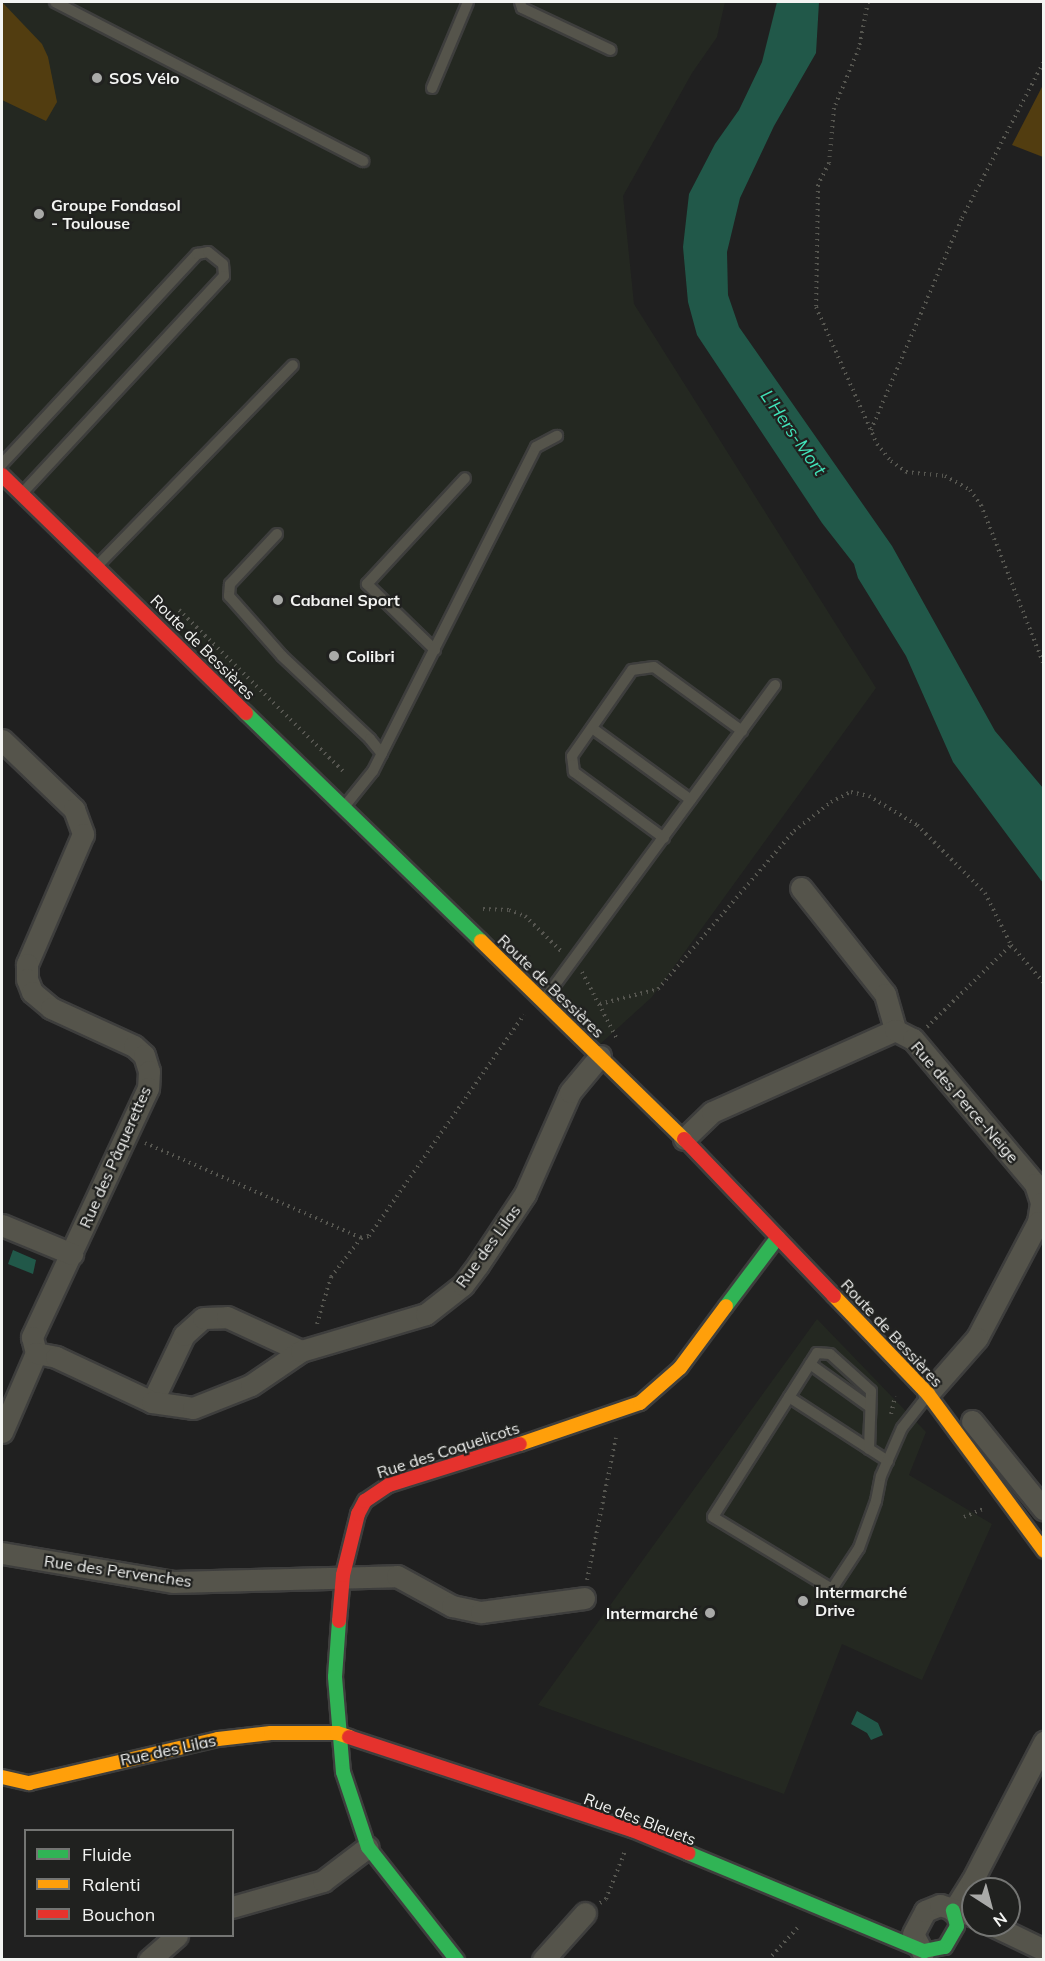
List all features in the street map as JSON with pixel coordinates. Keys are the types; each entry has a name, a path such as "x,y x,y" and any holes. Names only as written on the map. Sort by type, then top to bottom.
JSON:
{"street":[{"name":"Route de Bessières","path":"2,475 98,565 684,1139 928,1394 1044,1551"},
{"name":"Rue des Pâquerettes","path":"2,740 81,820 83,834 79,851 27,964 27,979 40,1001 51,1008 134,1046 144,1055 149,1071 148,1088 32,1337 36,1353"},
{"name":"Rue des Perce-Neige","path":"801,888 885,994 904,1035 1035,1184 1041,1203 1038,1222 977,1338 928,1394"},
{"name":"Rue des Perce-Neige","path":"684,1139 712,1112 904,1035"},
{"name":"Rue des Lilas","path":"36,1353 56,1357 152,1402 193,1408 217,1402 307,1350 426,1314 463,1285 525,1194 570,1092 600,1056"},
{"path":"2,1225 72,1254"},
{"name":"Rue des Coquelicots","path":"456,1959 368,1847 350,1798 338,1734 335,1677 343,1575 358,1514 377,1490 618,1413 660,1389 680,1368 778,1237"},
{"path":"152,1402 184,1335 203,1318 227,1317 307,1350"},
{"path":"2,1432 36,1353"},
{"path":"972,1421 1044,1510"},
{"name":"Rue des Pervenches","path":"2,1553 173,1582 343,1575 397,1576 453,1606 481,1612 584,1598"},
{"name":"Rue des Lilas","path":"2,1777 29,1783 218,1739 272,1733 338,1734"},
{"name":"Rue des Bleuets","path":"338,1734 632,1830 922,1955"},
{"path":"974,1877 1044,1742"},
{"path":"234,1906 323,1881 368,1847"},
{"path":"961,1912 940,1905 925,1911 913,1934 922,1955 945,1947 961,1917"},
{"path":"543,1959 585,1912"},
{"path":"149,1959 175,1937"},
{"path":"1017,1937 1044,1950"}],"lane":[{"path":"55,2 363,161"},
{"path":"432,88 468,2"},
{"path":"520,2 522,8 611,50"},
{"path":"2,464 197,254 208,252 223,264 224,276 21,493"},
{"path":"98,565 293,365"},
{"path":"344,807 381,754 536,447 557,436"},
{"path":"435,650 367,584 465,478"},
{"path":"277,534 230,584 229,596 282,656 370,739 381,754"},
{"path":"664,838 574,772 572,756 632,670 654,667 742,731"},
{"path":"542,999 775,686"},
{"path":"592,728 691,800"},
{"path":"869,1449 871,1391 830,1354 817,1353 713,1517 832,1589 859,1548 888,1461 902,1428 928,1394"},
{"path":"810,1364 870,1407"},
{"path":"789,1397 888,1461"}],"path":[{"path":"868,2 859,48 834,108 829,164 818,186 816,307 871,430 891,461 906,472 945,476 970,490 981,505 1044,665"},
{"path":"871,430 962,218 1044,61"},
{"path":"904,1035 1011,945"},
{"path":"307,1350 331,1277 361,1238 377,1229 542,999"},
{"path":"125,1134 361,1238"},
{"path":"584,1598 619,1425 618,1413"},
{"path":"964,1517 991,1506"},
{"path":"585,1912 606,1899 632,1830"},
{"path":"768,1959 813,1908"}],"shaded area":[{"path":"2,2 725,2 717,37 692,73 623,196 634,304 876,688 652,997 587,1056 2,468"},
{"path":"2,2 42,44 48,57 57,102 46,121 2,100"},
{"path":"1043,85 1043,157 1012,145"},
{"path":"817,1319 926,1432 909,1475 992,1524 922,1680 842,1644 784,1794 538,1705"}],"water":[{"name":"L'Hers-Mort","path":"777,2 819,2 816,53 774,126 740,198 727,252 728,295 739,327 892,546 995,731 1043,788 1043,883 953,762 906,656 858,578 854,564 822,523 697,335 688,302 683,247 689,194 715,144 739,110 762,62"},
{"path":"13,1250 36,1260 33,1274 8,1264"},
{"path":"857,1711 878,1723 883,1735 871,1740 867,1733 851,1724"}],"traffic: fast":[{"path":"246,713 481,941"},
{"path":"726,1306 778,1237"},
{"path":"339,1621 335,1677 343,1772 368,1847 457,1960"},
{"path":"688,1853 924,1951 945,1947 957,1926 953,1911"}],"traffic: slow":[{"path":"481,941 684,1139"},
{"path":"834,1296 928,1394 1044,1551"},
{"path":"520,1444 640,1403 680,1368 726,1306"},
{"path":"2,1777 29,1783 218,1739 271,1733 337,1733 349,1737"}],"traffic: jam":[{"path":"2,475 246,713"},
{"path":"684,1139 834,1296"},
{"path":"339,1621 343,1575 358,1514 365,1501 389,1485 520,1444"},
{"path":"349,1737 632,1830 688,1853"}],"place":[{"name":"SOS Vélo","path":"97,78"},
{"name":"Groupe Fondasol - Toulouse","path":"39,214"},
{"name":"Cabanel Sport","path":"278,600"},
{"name":"Colibri","path":"334,656"},
{"name":"Intermarché Drive","path":"803,1601"},
{"name":"Intermarché","path":"710,1613"}]}
